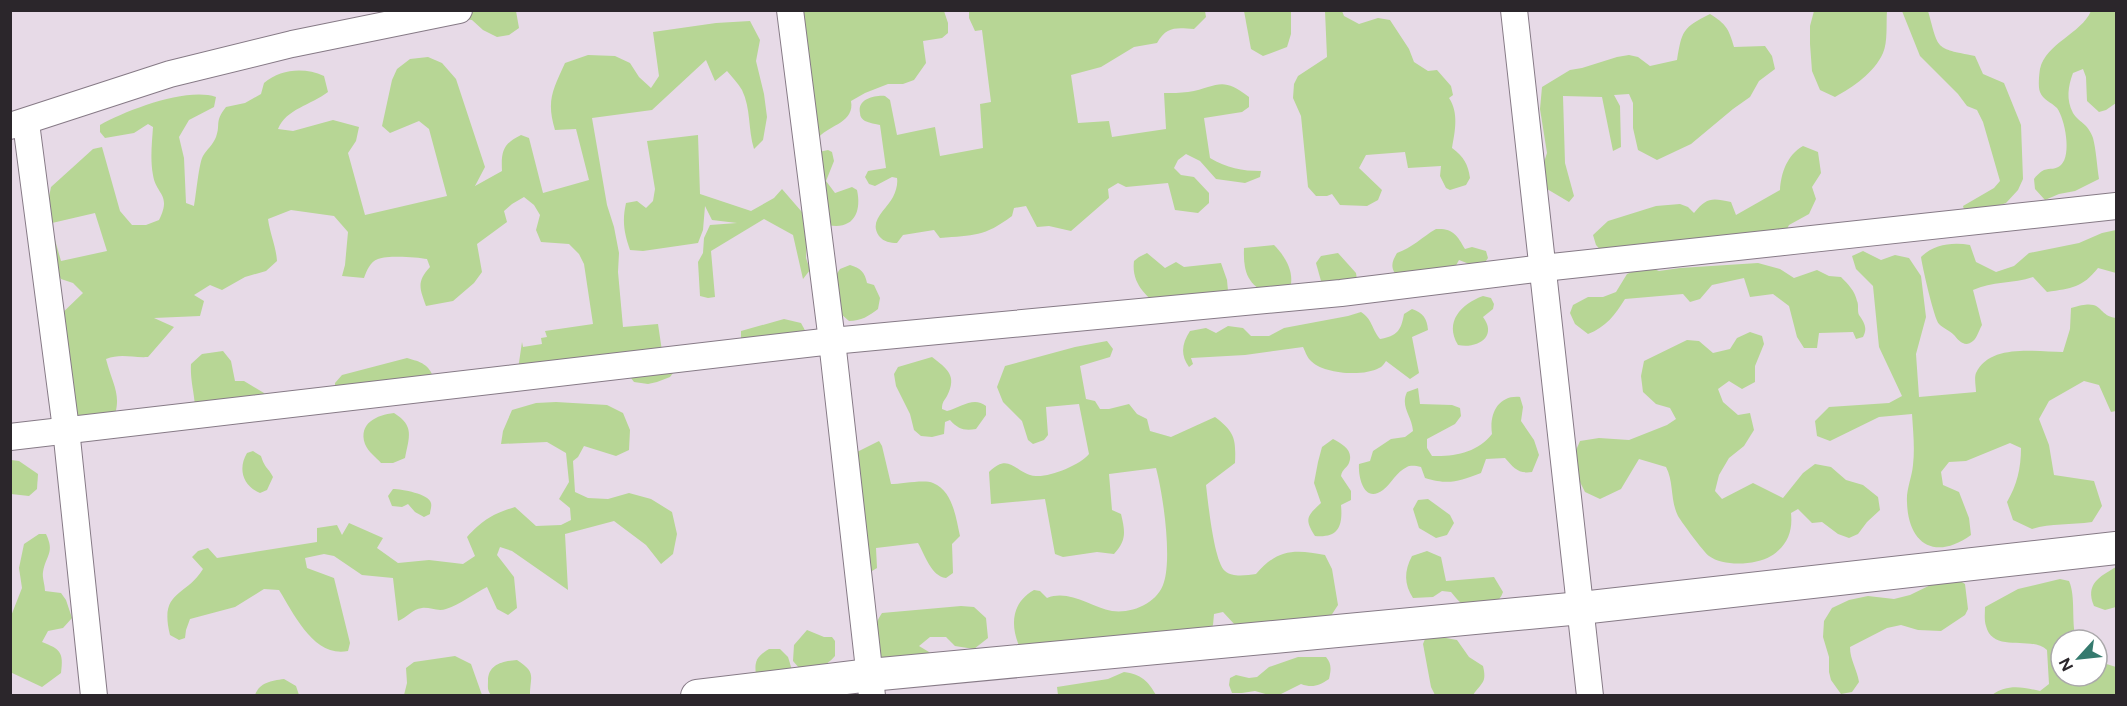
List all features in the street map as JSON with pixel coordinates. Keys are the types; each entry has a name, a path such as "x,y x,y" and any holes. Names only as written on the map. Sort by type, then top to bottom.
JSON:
{"street":[{"path":"94,696 66,429 18,125 70,105 170,74 292,44 459,10"},
{"path":"790,10 832,341 871,686"},
{"path":"1514,10 1590,696"},
{"path":"10,437 832,341 1341,293 1543,268 2116,206"},
{"path":"697,696 871,686 2116,548"}],"green space":[{"path":"797,10 944,11 948,33 942,38 923,41 926,63 914,80 903,84 888,84 851,101 851,108 846,118 819,137"},
{"path":"387,11 516,11 519,28 509,35 497,37 483,30 472,20"},
{"path":"969,11 1205,11 1206,17 1194,29 1172,29 1164,34 1157,43 1134,47 1101,67 1071,75 1078,123 1109,121 1112,137 1166,129 1164,93 1188,92 1219,84 1232,86 1249,97 1249,107 1242,112 1204,118 1210,158 1235,168 1261,171 1260,177 1245,183 1216,179 1200,161 1186,154 1178,160 1174,168 1181,175 1194,177 1209,193 1209,203 1198,213 1175,210 1168,183 1126,187 1118,183 1108,189 1109,198 1071,231 1049,226 1037,227 1026,206 1014,208 1012,216 994,228 978,234 940,238 934,230 903,235 897,243 885,241 876,231 876,225 894,195 897,178 892,177 875,186 869,184 865,177 868,171 886,168 880,125 868,122 860,116 861,104 876,96 885,96 890,100 897,135 935,127 940,156 983,148 980,104 991,102 982,30 975,31 969,18"},
{"path":"1244,11 1291,11 1291,34 1287,47 1263,56 1251,49"},
{"path":"1325,11 1342,11 1344,16 1359,24 1378,18 1390,20 1409,49 1414,62 1428,71 1437,70 1451,86 1453,95 1449,98 1454,110 1455,122 1452,148 1467,165 1470,178 1466,185 1450,190 1446,188 1440,176 1441,166 1408,168 1405,152 1366,155 1359,168 1382,190 1378,200 1367,206 1340,205 1332,194 1316,196 1308,187 1301,116 1293,98 1294,84 1298,76 1327,57"},
{"path":"1814,11 1887,11 1886,43 1879,60 1862,79 1835,97 1820,90 1812,71 1810,26"},
{"path":"1902,11 1928,11 1940,45 1945,49 1975,56 1983,74 2004,83 2021,125 2023,179 2018,190 2006,203 1973,214 1965,213 1963,206 1994,188 2000,181 1983,122 1977,110 1967,106 1920,56"},
{"path":"2091,11 2116,11 2116,103 2099,112 2087,101 2086,77 2083,69 2073,73 2069,98 2073,113 2093,138 2099,179 2075,191 2045,200 2035,189 2034,179 2044,170 2061,165 2067,145 2060,113 2041,95 2040,69 2049,52 2080,26"},
{"path":"1710,14 1726,28 1734,47 1765,46 1772,56 1775,69 1759,81 1750,97 1691,144 1657,160 1638,150 1633,128 1633,103 1629,94 1614,95 1620,106 1621,147 1613,151 1602,97 1563,96 1565,163 1574,196 1569,202 1547,189 1543,165 1547,153 1540,109 1542,87 1570,70 1617,57 1629,55 1638,57 1650,66 1677,60 1685,31"},
{"path":"750,21 760,40 756,61 767,117 763,140 754,149 747,104 742,90 727,71 715,81 706,60 652,110 592,118 607,205 619,253 618,272 623,327 658,324 662,351 676,369 670,377 648,384 634,382 628,374 516,383 522,342 523,347 542,344 541,338 547,337 545,331 593,324 584,264 579,254 569,244 541,242 536,230 540,215 534,205 524,197 504,211 507,222 477,244 482,272 474,283 453,301 426,306 420,286 430,267 427,259 383,258 371,264 364,278 342,276 348,232 334,216 291,210 268,219 277,261 266,271 245,277 222,290 210,285 194,295 204,301 200,316 154,318 174,327 148,357 122,356 106,359 116,392 115,415 111,425 80,433 55,320 83,293 73,283 61,279 54,267 51,240 55,240 61,261 107,251 95,213 52,223 46,212 51,187 93,149 102,147 120,211 132,225 146,225 159,220 164,205 152,169 153,127 148,124 134,133 105,138 100,132 100,125 157,102 189,95 216,97 214,107 189,120 179,137 184,158 186,203 194,206 202,159 215,140 219,120 226,107 245,103 261,94 264,83 285,72 316,73 324,76 328,92 293,112 278,129 293,131 333,120 359,127 356,141 348,153 365,215 447,196 429,129 419,121 390,133 382,126 392,80 397,69 410,59 428,57 442,63 456,79 485,167 475,186 502,171 504,149 521,135 529,138 543,193 589,180 576,129 555,130 552,120 552,95 565,63 588,55 615,56 630,63 639,77 651,88 659,76 653,32 716,23"},
{"path":"698,135 700,194 751,211 774,198 782,189 808,219 806,258 810,270 803,279 793,235 764,219 711,251 715,297 700,296 698,262 703,253 704,238 710,225 737,223 712,220 705,206 703,230 698,243 643,251 630,250 624,227 626,203 637,201 646,208 653,201 655,189 647,141"},
{"path":"1803,146 1818,152 1821,173 1812,187 1816,199 1809,214 1789,225 1783,237 1606,256 1596,245 1593,235 1608,221 1656,206 1680,204 1688,207 1694,213 1706,201 1719,200 1731,202 1736,215 1780,190 1789,159"},
{"path":"828,150 832,152 834,161 826,181 835,193 852,187 857,190 857,213 844,225 828,225 819,152"},
{"path":"1436,229 1451,231 1465,249 1472,247 1486,251 1488,258 1483,265 1477,267 1459,260 1454,269 1399,278 1392,266 1397,253"},
{"path":"2116,230 2116,273 2098,268 2087,280 2076,286 2047,292 2033,277 1973,290 1982,325 1974,340 1967,344 1939,324 1928,292 1921,257 1932,249 1950,244 1970,245 1976,262 1996,272 2014,266 2029,253 2079,243 2102,233"},
{"path":"1274,245 1287,263 1291,273 1291,284 1274,296 1253,284 1249,279 1246,273 1244,248"},
{"path":"1863,251 1881,260 1895,255 1909,258 1921,276 1926,317 1916,354 1919,397 1976,392 1976,373 1983,363 2003,353 2063,352 2070,329 2071,308 2090,304 2116,318 2116,411 2111,412 2099,385 2084,381 2049,401 2039,419 2049,445 2054,475 2094,481 2102,506 2092,522 2032,529 2013,520 2007,502 2018,476 2021,448 2010,443 1966,461 1949,462 1941,472 1943,485 1959,492 1969,518 1971,535 1946,547 1935,547 1918,538 1912,529 1909,517 1907,497 1914,452 1912,414 1879,417 1830,441 1817,436 1815,421 1829,407 1889,403 1902,396 1879,347 1873,286 1856,269 1852,256"},
{"path":"1147,253 1165,268 1176,262 1184,267 1221,263 1228,291 1163,309 1146,295 1135,277 1134,261"},
{"path":"1338,253 1356,273 1357,280 1326,287 1321,281 1316,263 1321,256"},
{"path":"1758,263 1780,269 1794,278 1817,270 1829,276 1841,277 1856,297 1858,313 1865,328 1863,337 1856,339 1853,332 1819,333 1817,348 1804,348 1797,337 1789,306 1773,294 1750,297 1744,278 1712,285 1700,299 1690,302 1683,294 1625,299 1610,320 1588,334 1575,324 1570,313 1573,305 1588,297 1603,297 1616,292 1627,274 1646,266 1659,271"},
{"path":"850,265 861,271 867,283 874,285 880,298 878,309 875,312 853,321 849,321 841,314 834,278 840,269"},
{"path":"1483,296 1491,298 1494,304 1493,309 1483,317 1487,324 1487,336 1472,345 1458,345 1453,329 1457,315 1468,304"},
{"path":"1412,309 1424,316 1428,330 1412,337 1419,373 1410,379 1386,361 1380,368 1363,373 1333,371 1316,365 1307,356 1303,347 1245,355 1191,358 1193,364 1189,367 1183,354 1185,340 1190,331 1206,328 1216,333 1228,326 1243,328 1251,336 1269,336 1284,328 1361,312 1368,318 1380,339 1397,332 1404,314"},
{"path":"784,319 801,323 807,334 741,340 741,331"},
{"path":"1750,332 1762,336 1764,344 1755,366 1755,382 1742,389 1729,381 1718,389 1723,402 1738,415 1750,413 1754,430 1744,446 1729,458 1719,475 1715,491 1722,499 1753,483 1783,498 1803,473 1815,464 1831,467 1846,480 1863,485 1878,497 1880,510 1858,534 1849,538 1838,534 1822,522 1812,523 1798,509 1791,513 1788,538 1777,552 1765,559 1740,564 1715,560 1697,543 1678,516 1666,467 1639,459 1621,489 1600,499 1585,492 1575,472 1574,455 1580,441 1599,438 1629,440 1667,425 1676,419 1670,408 1656,404 1643,392 1641,376 1644,361 1687,340 1699,341 1713,353 1730,349 1737,338"},
{"path":"1107,341 1113,349 1110,357 1080,366 1086,399 1095,401 1100,409 1129,404 1137,414 1147,419 1150,431 1171,437 1215,417 1222,422 1233,437 1235,463 1206,485 1212,531 1221,565 1228,573 1240,576 1256,574 1271,560 1287,553 1305,552 1325,555 1332,569 1338,605 1325,625 1236,626 1223,612 1214,614 1213,625 1203,639 1020,648 1015,631 1015,616 1021,601 1034,590 1040,591 1047,598 1072,597 1112,611 1128,611 1150,601 1156,596 1164,582 1167,541 1164,509 1156,468 1109,474 1112,510 1121,514 1124,530 1123,540 1114,554 1097,552 1063,557 1055,554 1045,499 991,504 989,472 996,466 1002,463 1013,465 1023,472 1042,476 1072,466 1089,454 1079,404 1046,407 1048,435 1044,440 1033,444 1028,440 1022,421 1003,402 997,387 1005,366"},
{"path":"223,351 231,361 235,381 244,381 264,393 269,403 195,406 191,364 202,354"},
{"path":"932,357 946,369 951,377 950,389 942,409 947,411 972,402 986,406 986,415 976,429 961,429 950,420 945,422 944,434 932,437 921,436 914,430 910,414 896,386 894,374 898,367"},
{"path":"407,358 424,364 434,379 335,391 335,383 342,375"},
{"path":"1418,388 1420,404 1452,405 1460,408 1461,416 1455,424 1427,439 1427,448 1432,456 1449,456 1480,445 1492,434 1492,420 1497,407 1506,399 1520,397 1523,407 1521,421 1534,440 1539,455 1532,472 1520,471 1505,458 1486,459 1481,473 1447,482 1425,478 1421,467 1410,466 1400,472 1383,490 1371,494 1361,482 1359,464 1370,461 1373,451 1391,439 1405,437 1413,431 1405,397 1407,392"},
{"path":"536,403 607,405 623,413 630,430 629,450 616,456 584,446 573,461 575,492 588,498 608,499 629,493 651,499 672,512 677,534 673,554 661,564 646,545 614,521 565,534 568,590 512,551 500,547 497,555 514,577 517,608 508,615 497,609 487,587 446,609 418,609 398,621 393,578 362,575 334,556 324,554 305,558 307,568 334,578 350,643 348,651 325,648 315,641 298,622 279,590 264,589 235,607 190,619 185,638 179,640 170,635 168,610 171,602 203,569 192,557 198,551 208,548 217,558 317,542 317,528 337,525 342,535 349,523 383,538 377,548 398,563 429,560 463,564 475,556 467,537 488,518 500,512 515,507 536,526 561,525 571,520 570,508 559,499 569,482 566,453 547,442 501,444 503,431 512,410"},
{"path":"394,413 408,427 409,438 405,458 393,463 381,463 366,447 364,431 367,425 376,418"},
{"path":"1333,439 1346,448 1350,454 1349,463 1341,476 1351,491 1351,500 1341,505 1340,525 1334,533 1315,536 1308,522 1310,515 1321,503 1314,483 1322,447"},
{"path":"879,441 891,484 933,483 945,492 949,499 960,536 952,544 953,573 946,578 932,569 918,543 876,548 877,568 872,571 864,565 857,452"},
{"path":"253,451 261,456 273,477 267,490 260,493 249,485 242,470 247,453"},
{"path":"11,460 19,461 38,474 37,489 29,496 11,494"},
{"path":"393,489 425,497 431,503 430,514 424,517 408,504 402,507 392,506 388,496"},
{"path":"1428,499 1450,515 1454,523 1447,535 1436,538 1419,528 1413,509 1418,500"},
{"path":"39,534 46,534 50,546 43,572 45,591 61,593 72,618 63,628 48,631 42,642 57,649 62,660 61,673 42,687 10,672 11,616 22,588 19,568 24,544"},
{"path":"1427,551 1441,557 1446,581 1494,577 1503,592 1501,597 1494,604 1480,609 1464,606 1451,592 1442,591 1433,597 1413,598 1406,577 1408,567 1412,556"},
{"path":"2116,567 2116,607 2105,610 2094,606 2091,592 2095,582"},
{"path":"1945,578 1957,579 1965,584 1968,609 1965,615 1941,631 1918,630 1901,625 1887,628 1850,647 1859,682 1852,692 1841,694 1831,680 1829,657 1823,637 1824,621 1832,608 1849,600 1868,596 1894,599 1910,595"},
{"path":"2060,579 2069,581 2071,587 2074,628 2049,628 2049,684 2047,650 2032,644 2004,642 1996,639 1986,626 1985,607 2018,589"},
{"path":"961,606 974,607 986,618 988,638 974,649 955,646 946,637 930,637 919,646 929,652 935,660 883,663 875,637 876,625 882,613"},
{"path":"807,630 824,637 832,637 835,641 835,656 815,668 800,669 793,661 794,645"},
{"path":"1435,636 1457,640 1469,657 1483,666 1484,679 1473,695 1435,695 1431,687 1423,644 1425,639"},
{"path":"769,649 780,649 788,657 792,670 757,680 756,662 760,655"},
{"path":"455,656 471,664 482,695 404,695 407,683 406,668 414,662"},
{"path":"1298,657 1326,657 1330,667 1329,679 1315,686 1301,684 1279,695 1255,691 1232,693 1229,685 1230,678 1236,675 1257,677 1269,667"},
{"path":"517,660 530,672 530,695 491,695 488,687 489,675 493,667 507,661"},
{"path":"2109,665 2116,667 2116,695 1992,695 2009,688 2040,691 2049,684 2049,688 2109,688"},
{"path":"1124,672 1135,674 1143,679 1156,695 1058,695 1057,687 1108,679"},
{"path":"284,679 296,686 299,695 255,695 263,685"}]}
